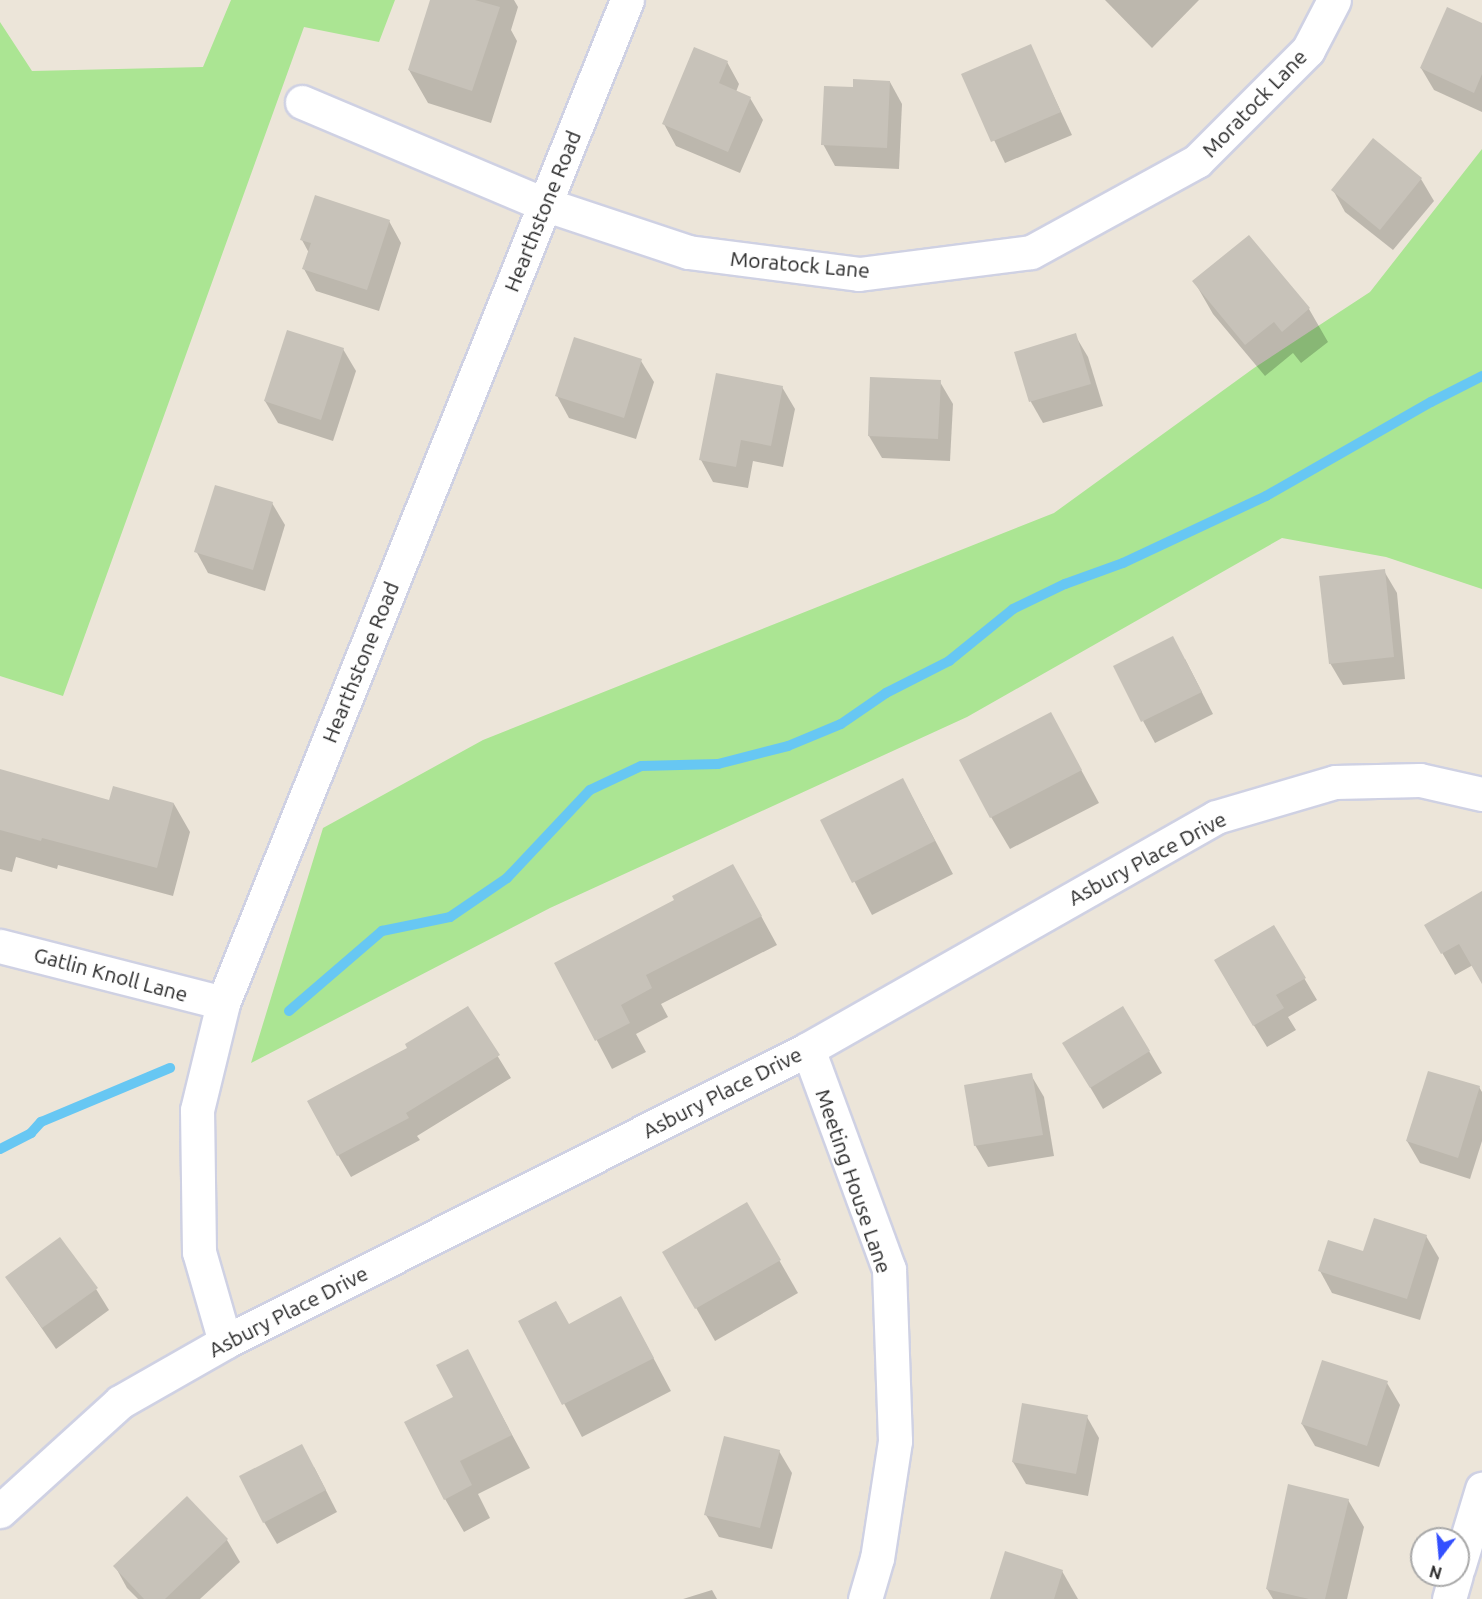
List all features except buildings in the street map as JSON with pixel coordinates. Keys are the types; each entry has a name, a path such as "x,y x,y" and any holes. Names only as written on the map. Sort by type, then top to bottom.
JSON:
{"street":[{"name":"Hearthstone Road","path":"225,1342 199,1252 198,1122 198,1110 223,1003 627,0"},
{"name":"Moratock Lane","path":"302,102 544,204 688,252 859,274 1031,252 1197,161 1308,50 1334,0"},
{"name":"Asbury Place Drive","path":"0,1511 120,1402 225,1342 808,1049 1216,817 1335,782 1420,780 1482,794"},
{"name":"Gatlin Knoll Lane","path":"0,946 223,1003"},
{"name":"Meeting House Lane","path":"808,1049 889,1269 895,1441 877,1558 866,1599"},
{"path":"1470,1528 1482,1489"}],"green space":[{"path":"231,0 395,0 379,42 304,27 63,696 0,676 0,22 32,71 203,67"},
{"path":"1482,149 1482,589 1386,557 1282,538 967,717 550,908 251,1063 323,828 483,740 1054,513 1254,368 1370,292"}],"waterway":[{"path":"289,1011 382,931 450,917 507,878 590,790 641,766 718,764 788,746 841,724 886,693 949,661 1013,609 1065,584 1123,563 1266,496 1431,402 1482,376"},
{"path":"0,1149 31,1133 41,1122 170,1068"}]}
